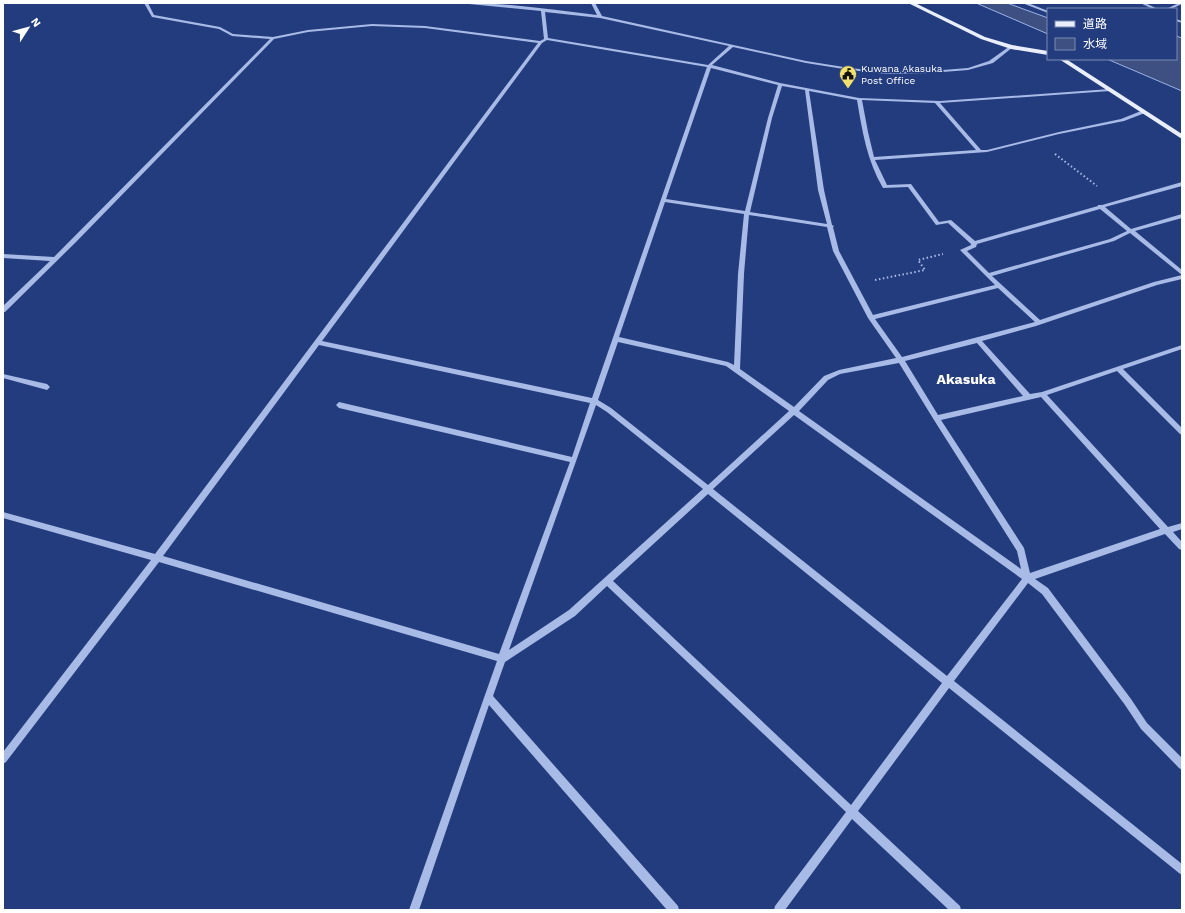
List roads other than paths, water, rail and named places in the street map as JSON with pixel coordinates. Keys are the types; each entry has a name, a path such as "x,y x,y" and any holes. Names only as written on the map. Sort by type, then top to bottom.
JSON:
{"main road":[{"path":"911,3 983,38 1011,47 1047,53"},
{"path":"1064,60 1182,137"}],"street":[{"path":"146,3 153,16 220,28 232,35 273,38 316,30 372,25 425,27 543,40 709,66 807,90 859,99 936,102 1110,90"},
{"path":"469,3 600,17 828,66 888,73 968,69 991,62 1011,47"},
{"path":"527,3 534,9"},
{"path":"593,3 600,17"},
{"path":"1024,3 1047,12"},
{"path":"1142,3 1154,8"},
{"path":"1170,8 1182,3"},
{"path":"3,759 157,558 543,40 542,10"},
{"path":"3,310 56,259 273,38"},
{"path":"414,910 488,697 595,401 709,66 731,46"},
{"path":"737,370 741,274 747,214 770,118 780,84"},
{"path":"807,90 821,190 836,251 871,318 901,360 936,418 1021,550 1028,578"},
{"path":"859,99 864,126 873,159 880,179 885,187 909,185 938,224 949,221 974,243"},
{"path":"936,102 979,152"},
{"path":"873,159 987,151 1059,133 1122,120 1142,112"},
{"path":"1039,322 999,286 963,250 974,246 974,243 1100,206 1182,184"},
{"path":"664,200 831,226"},
{"path":"1100,206 1182,273"},
{"path":"988,275 1112,240 1130,231 1182,216"},
{"path":"3,256 56,259"},
{"path":"3,515 157,558 503,659 572,613 709,490 794,411 826,378 839,372 901,360 978,340 1039,322 1156,283 1182,277"},
{"path":"871,318 999,286"},
{"path":"616,339 728,364 1028,578 1045,591 1128,702 1144,726 1182,765"},
{"path":"978,340 1028,397"},
{"path":"318,342 595,401 610,410 1182,870"},
{"path":"936,418 1042,394 1182,347"},
{"path":"1118,368 1182,432"},
{"path":"3,376 47,387"},
{"path":"1042,394 1182,547"},
{"path":"338,405 574,460"},
{"path":"779,910 948,682 1028,578 1166,530 1182,526"},
{"path":"607,581 956,910"},
{"path":"488,697 674,910"}],"water":[{"path":"976,3 1007,3 1047,18 1047,34"},
{"path":"1177,36 1182,38 1182,91 1109,60 1177,60"}],"place":[{"name":"Kuwana Akasuka Post Office","path":"848,89"}],"district":[{"name":"Akasuka","path":"966,379"}]}
